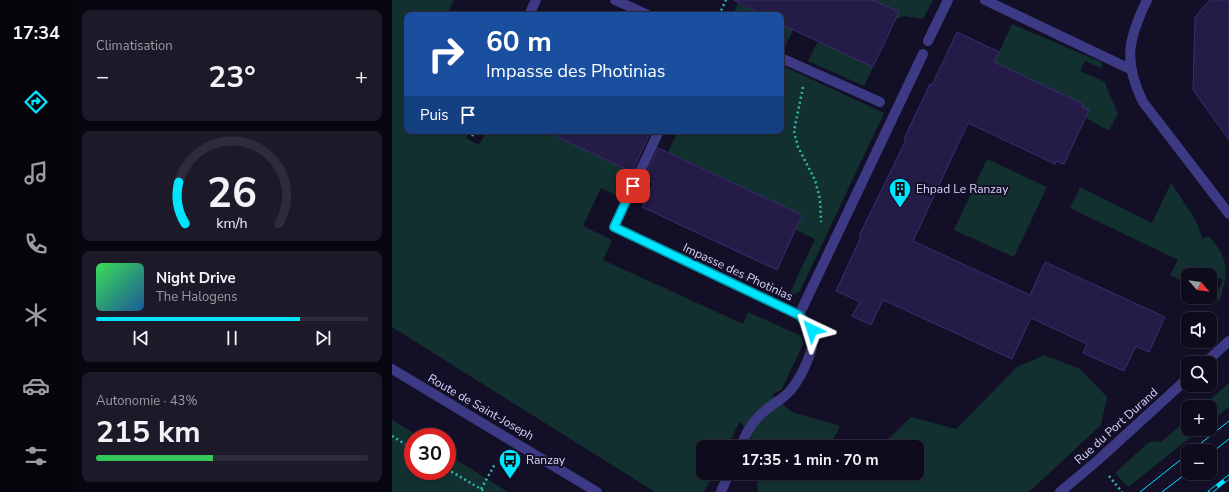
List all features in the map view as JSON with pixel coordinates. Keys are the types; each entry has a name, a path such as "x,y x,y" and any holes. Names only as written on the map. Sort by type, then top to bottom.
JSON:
{"street":[{"path":"530,12 536,0"},
{"path":"615,0 641,12"},
{"path":"928,40 948,0"},
{"path":"985,0 1130,69"},
{"path":"1147,0 1135,25 1130,50 1130,69 1134,85 1142,102 1229,214"},
{"path":"799,315 923,54"},
{"path":"784,59 880,102"},
{"name":"Impasse des Photinias","path":"658,134 614,227 799,315 812,330 813,346 802,374 790,390 760,415 749,428 743,440"},
{"path":"1213,356 1229,341"},
{"name":"Route de Saint-Joseph","path":"392,369 598,492"},
{"name":"Rue du Port Durand","path":"1060,492 1181,384"},
{"path":"721,492 726,480"}],"path":[{"path":"720,12 726,0"},
{"path":"807,69 794,131 798,147 815,180 820,199 821,223"},
{"path":"392,436 404,443"},
{"path":"481,489 495,464"},
{"path":"456,474 486,492"},
{"path":"1107,474 1122,492"}],"green space":[{"path":"392,0 454,0 448,12 404,12 404,134 468,134 466,138 479,145 485,134 551,134 631,172 621,198 601,188 583,226 612,240 603,260 743,324 748,312 799,335 802,338 803,344 782,389 772,395 792,412 840,426 833,440 752,440 740,421 730,440 696,440 696,480 710,480 704,492 655,492 392,327"},
{"path":"873,0 933,0 923,19 904,16 895,19 898,12"},
{"path":"738,3 757,12 734,12"},
{"path":"1012,24 1101,62 1103,69 1085,61 1080,71 1105,82 1118,113 1109,131 1086,118 1089,110 1082,107 1083,104 996,63 995,66 993,65"},
{"path":"784,25 793,30 784,49"},
{"path":"818,41 873,67 864,86 808,61"},
{"path":"784,66 884,113 800,291 787,299 815,239 796,230 802,215 668,152 677,134 784,134"},
{"path":"987,159 1047,187 1014,257 954,230"},
{"path":"1171,183 1195,219 1203,239 1209,236 1216,244 1224,259 1226,274 1219,301 1217,300 1217,294 1223,280 1217,277 1217,268 1200,268 1196,266 1195,268 1181,268 1181,281 1170,275 1178,260 1070,208 1080,187 1152,223"},
{"path":"1044,355 1080,369 1107,397 1101,425 1029,492 758,492 757,480 924,480 924,440 887,440 911,417 956,429 1017,367"},
{"path":"1229,383 1229,407 1217,416 1217,400 1210,400"},
{"path":"392,420 405,428 404,480 456,480 456,460 508,492 392,492"},
{"path":"1181,425 1181,436 1192,436 1128,487 1115,473 1148,443 1152,441 1161,442"}],"building":[{"path":"734,0 873,0 899,12 873,67 784,25 784,12 758,12"},
{"path":"1210,0 1229,0 1229,140 1193,90 1195,17"},
{"name":"Ehpad Le Ranzay","path":"957,32 999,52 994,62 1083,104 1082,107 1089,110 1064,164 1056,161 1055,164 968,123 913,241 1030,295 1045,262 1165,317 1149,352 1136,346 1124,371 1083,353 1087,344 1031,318 1012,359 883,300 871,325 852,316 860,302 836,291 861,237 859,236 906,140 904,139"},
{"path":"551,134 650,134 632,172"},
{"path":"658,148 802,215 777,270 642,207 654,183 644,178"}],"tram line":[{"path":"1200,444 1229,421"},
{"path":"1217,448 1229,439"},
{"path":"1140,492 1181,460"},
{"path":"1162,492 1181,477"}],"railway":[{"path":"1210,492 1229,477"}],"place":[{"name":"Ehpad Le Ranzay","path":"900,208"},
{"name":"Ranzay","path":"510,480"}],"route":[{"path":"633,186 614,227 799,315 812,330"}]}
